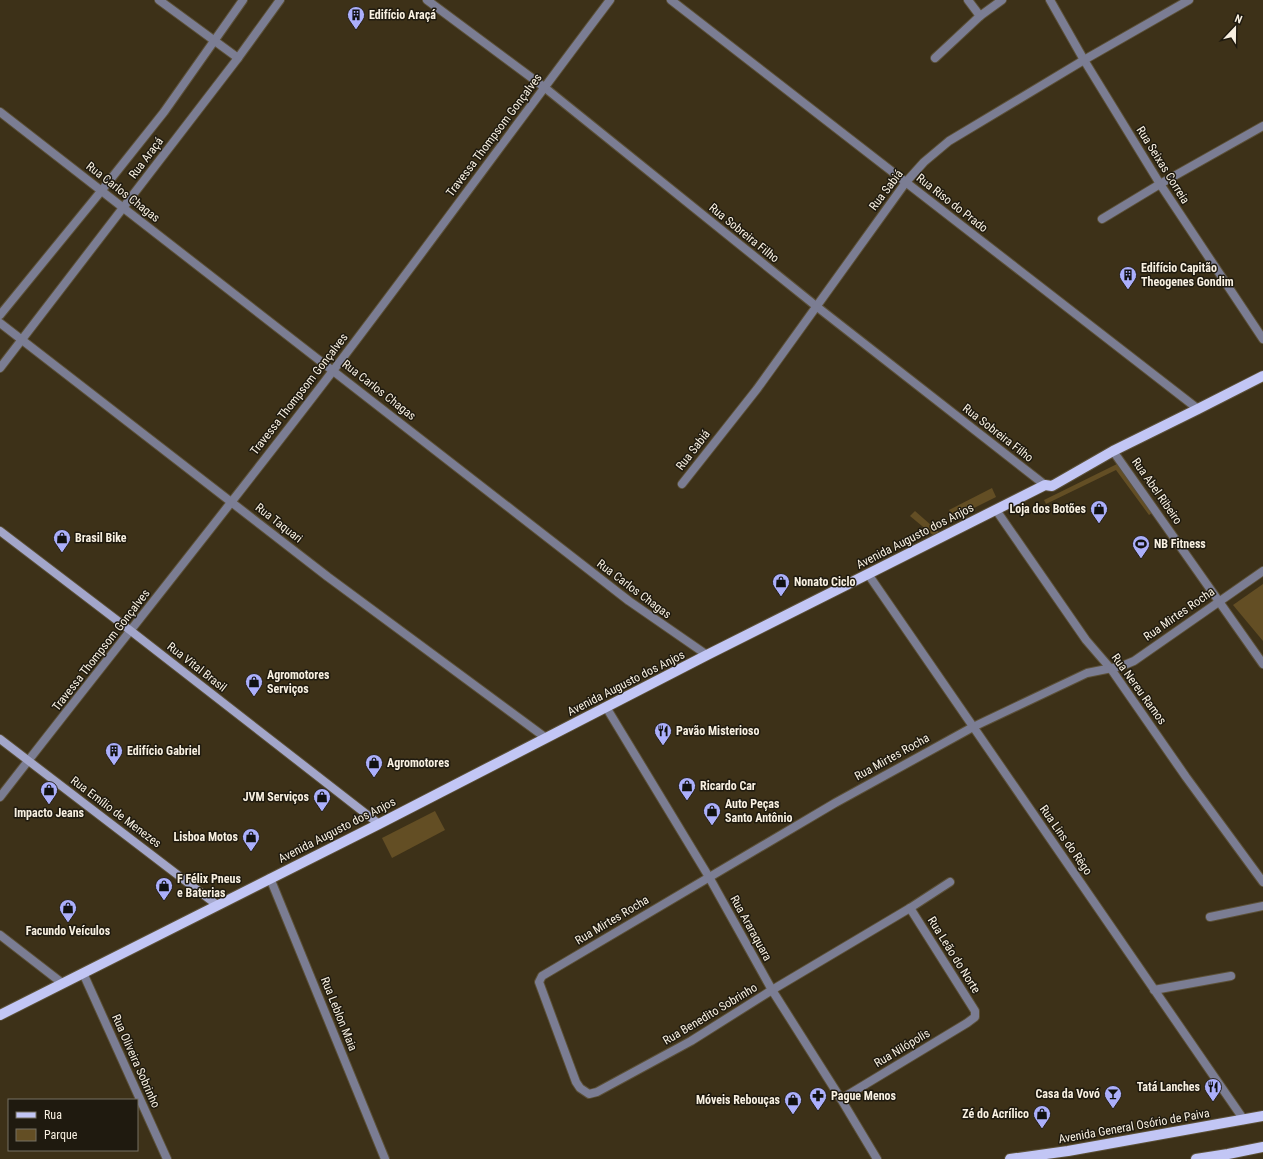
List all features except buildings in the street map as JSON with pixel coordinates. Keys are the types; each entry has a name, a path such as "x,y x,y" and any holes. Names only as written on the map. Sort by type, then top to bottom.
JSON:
{"main road":[{"name":"Avenida Augusto dos Anjos","path":"0,1015 379,824 868,574 1045,485 1052,486 1113,451 1198,410 1263,376"},
{"name":"Avenida General Osório de Paiva","path":"1010,1159 1068,1151 1263,1116"},
{"path":"1196,1159 1229,1157 1263,1147"}],"street":[{"path":"159,0 238,58"},
{"name":"Rua Araçá","path":"0,315 164,112 243,0"},
{"name":"Rua Araçá","path":"0,368 238,58 280,0"},
{"name":"Rua Sobreira Filho","path":"428,0 544,87 816,306 1045,485"},
{"name":"Travessa Thompsom Gonçalves","path":"0,797 131,631 333,370 610,0"},
{"name":"Rua Riso do Prado","path":"671,0 1198,410"},
{"path":"968,0 980,16"},
{"path":"935,58 980,16 1002,0"},
{"name":"Rua Seixas Correia","path":"1050,0 1084,60 1160,184 1263,339"},
{"name":"Rua Sabiá","path":"682,484 757,389 906,182 924,162 949,141 1084,60 1189,0"},
{"name":"Rua Carlos Chagas","path":"0,112 629,601 707,655"},
{"path":"1102,219 1160,184 1263,126"},
{"name":"Rua Taquari","path":"0,323 328,576 546,738"},
{"name":"Rua Abel Ribeiro","path":"1113,451 1263,664"},
{"name":"Rua Nereu Ramos","path":"996,510 1086,640 1111,669 1186,777 1263,882"},
{"name":"Rua Vital Brasil","path":"0,531 379,824"},
{"name":"Rua Mirtes Rocha","path":"539,980 542,976 842,799 973,727 1087,673 1111,669 1134,661 1263,570"},
{"name":"Rua Lins do Rêgo","path":"868,574 1244,1120"},
{"name":"Rua Araraquara","path":"606,707 709,877 772,990 841,1099 876,1159"},
{"name":"Rua Emílio de Menezes","path":"0,739 217,905"},
{"name":"Rua Leblon Maia","path":"270,878 385,1159"},
{"name":"Rua Benedito Sobrinho","path":"539,980 576,1082 580,1088 592,1094 691,1041 772,990 910,908 950,882"},
{"path":"1210,917 1263,906"},
{"name":"Rua Leão do Norte","path":"910,908 975,1011 975,1017"},
{"path":"0,935 62,983"},
{"name":"Rua Oliveira Sobrinho","path":"82,973 167,1159"},
{"path":"1154,990 1231,976"},
{"name":"Rua Nilópolis","path":"841,1099 975,1017"}],"green space":[{"path":"1117,464 1152,513 1149,515 1116,470 1046,504 1044,500"},
{"path":"992,488 996,497 954,518 949,510"},
{"path":"915,511 940,533 934,536 910,516"},
{"path":"1263,584 1263,641 1233,605"},
{"path":"435,811 445,830 392,858 382,838"}],"place":[{"name":"Edifício Araçá","path":"356,30"},
{"name":"Edifício Capitão Theogenes Gondim","path":"1128,290"},
{"name":"Loja dos Botões","path":"1099,524"},
{"name":"Brasil Bike","path":"62,553"},
{"name":"NB Fitness","path":"1141,559"},
{"name":"Nonato Ciclo","path":"781,597"},
{"name":"Agromotores Serviços","path":"254,697"},
{"name":"Pavão Misterioso","path":"663,746"},
{"name":"Edifício Gabriel","path":"114,766"},
{"name":"Agromotores","path":"374,778"},
{"name":"Ricardo Car","path":"687,801"},
{"name":"Impacto Jeans","path":"49,805"},
{"name":"JVM Serviços","path":"322,812"},
{"name":"Auto Peças Santo Antônio","path":"712,826"},
{"name":"Lisboa Motos","path":"251,852"},
{"name":"F Félix Pneus e Baterias","path":"164,901"},
{"name":"Facundo Veículos","path":"68,923"},
{"name":"Tatá Lanches","path":"1213,1102"},
{"name":"Casa da Vovó","path":"1113,1109"},
{"name":"Pague Menos","path":"818,1111"},
{"name":"Móveis Rebouças","path":"793,1115"},
{"name":"Zé do Acrílico","path":"1042,1129"}]}
